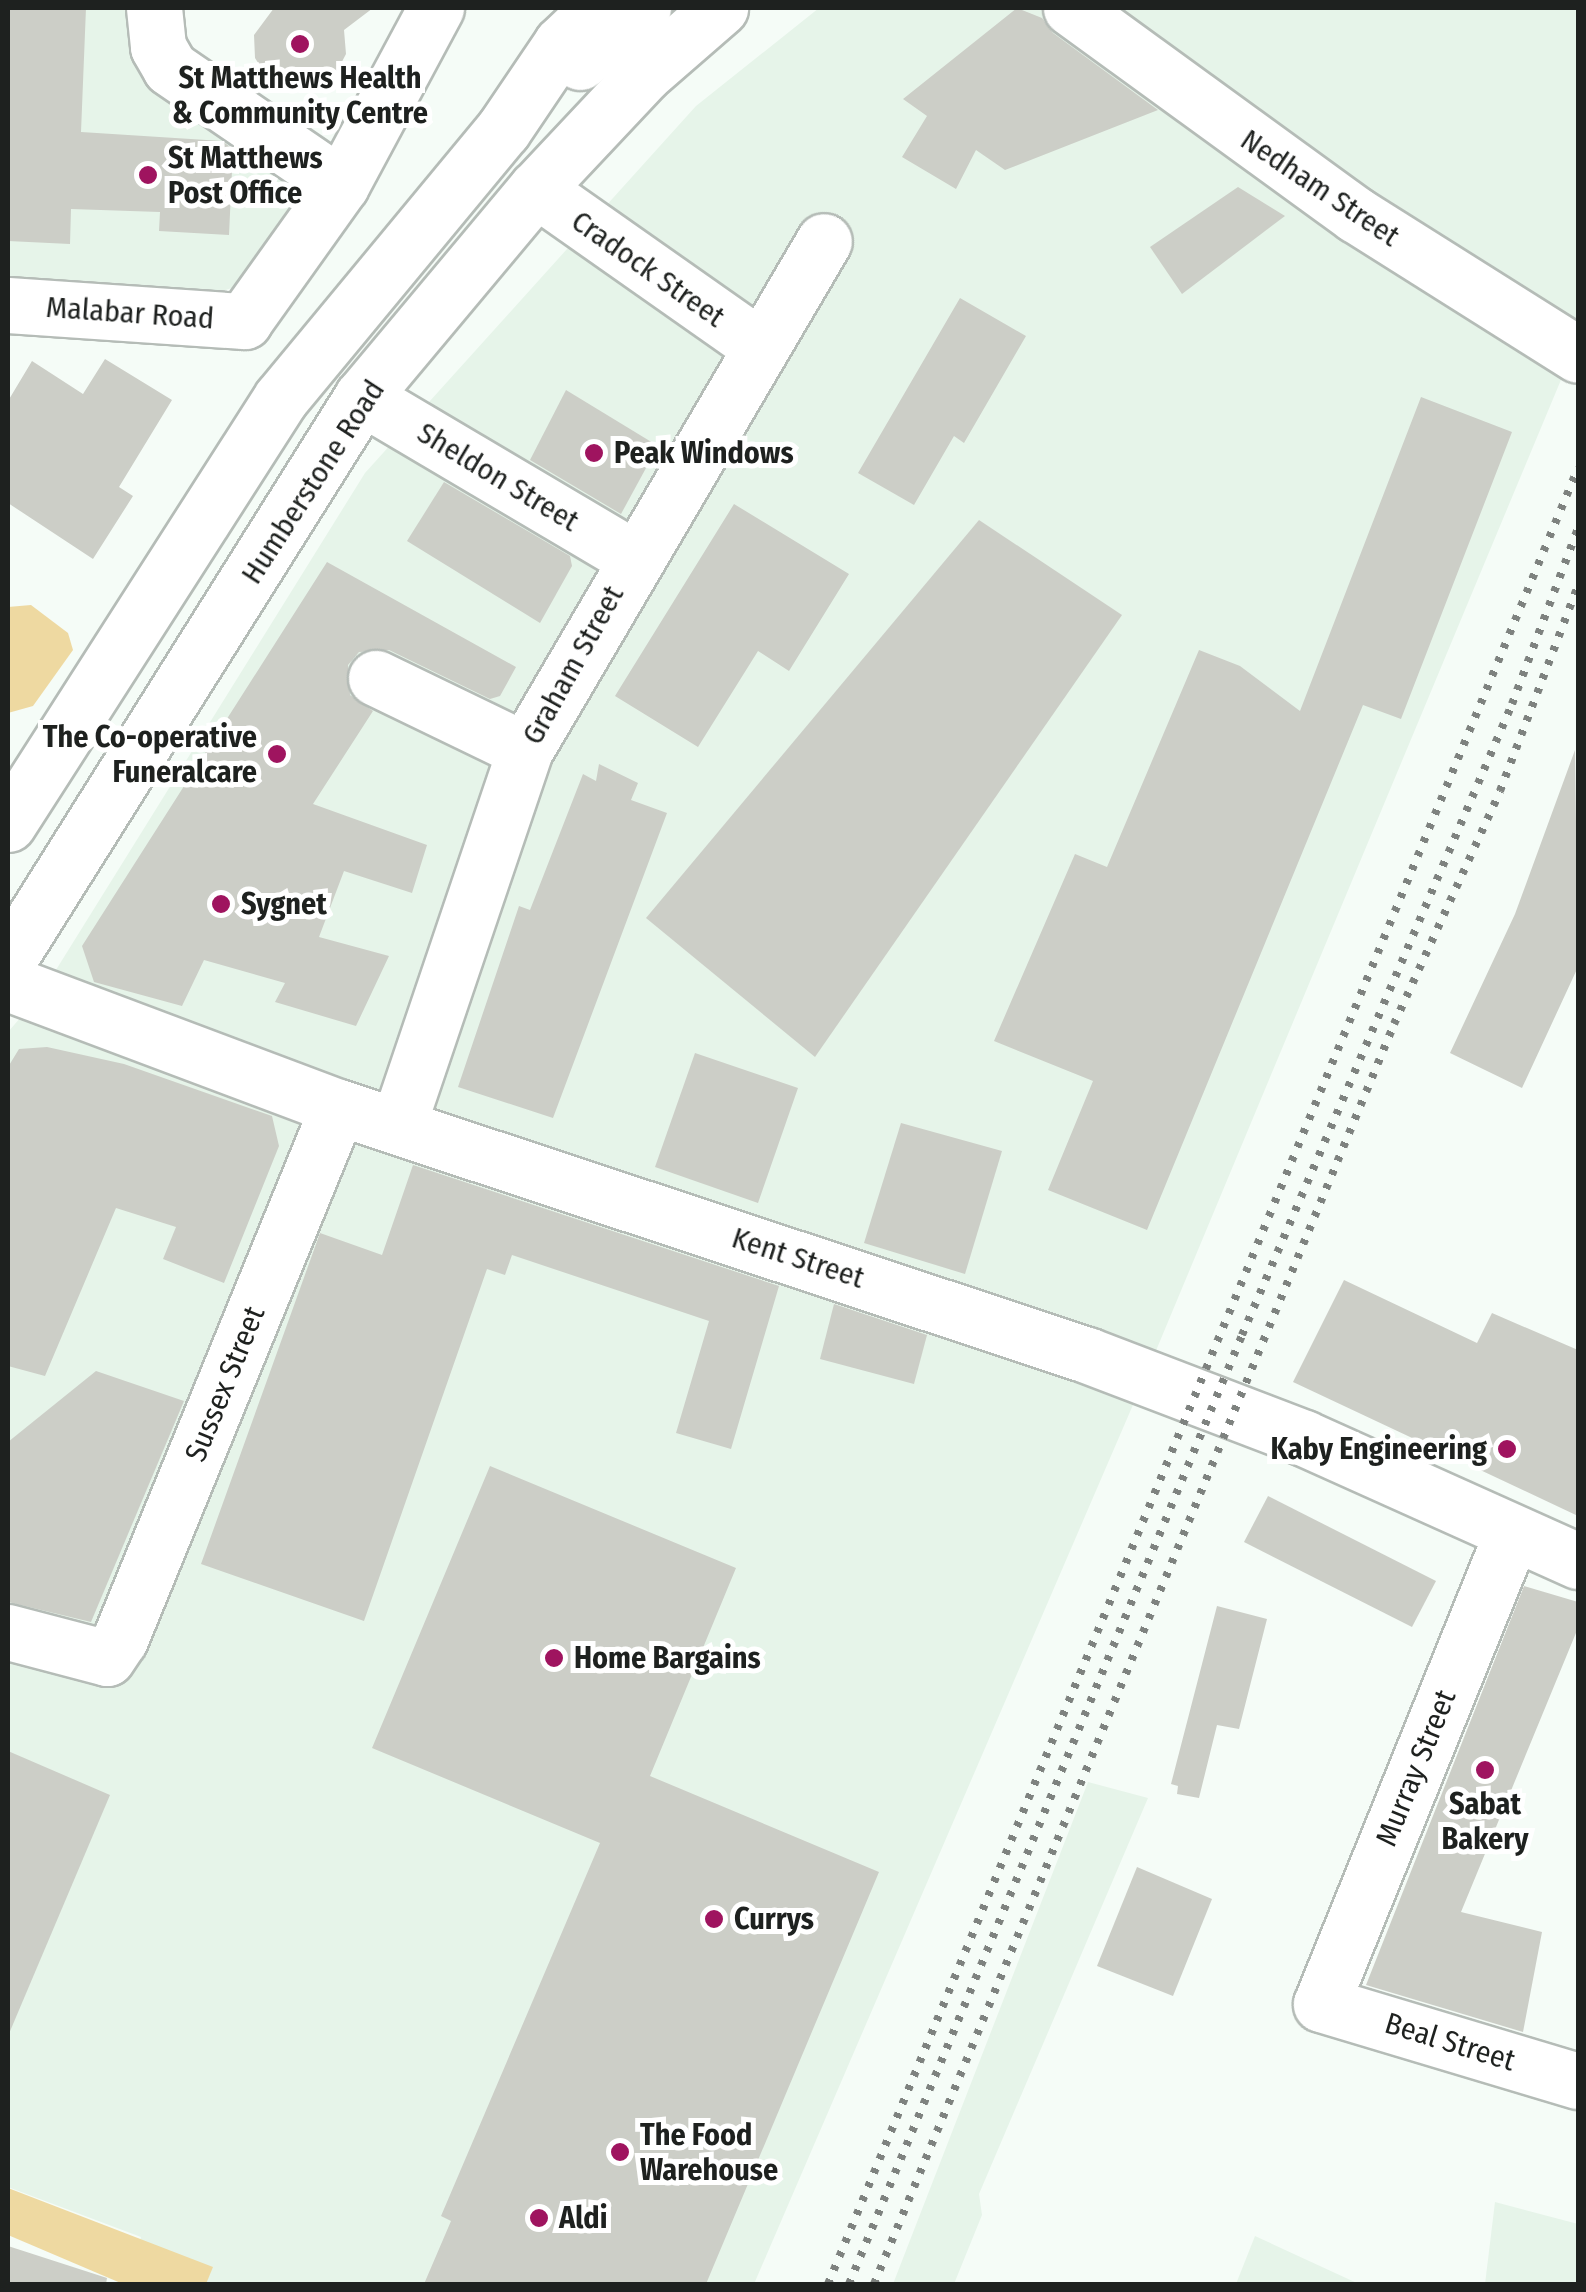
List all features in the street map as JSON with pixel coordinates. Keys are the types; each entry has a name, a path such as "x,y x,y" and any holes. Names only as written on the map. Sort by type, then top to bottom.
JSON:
{"street":[{"path":"154,8 158,47 170,68 341,186"},
{"name":"Malabar Road","path":"8,304 244,321 341,186 436,8"},
{"path":"503,130 643,8"},
{"name":"Humberstone Road","path":"8,960 362,397 536,189 644,74 720,8"},
{"name":"Nedham Street","path":"1071,8 1356,215 1578,356"},
{"path":"198,663 67,816 39,829 9,818 281,398 503,130 582,20"},
{"name":"Cradock Street","path":"536,189 761,347"},
{"name":"Graham Street","path":"398,1125 525,750 634,558 824,241"},
{"name":"Sheldon Street","path":"362,397 634,558"},
{"path":"376,678 525,750"},
{"name":"Kent Street","path":"8,982 338,1107 1087,1354 1320,1445 1578,1560"},
{"name":"Sussex Street","path":"8,1632 107,1658 120,1639 338,1107"},
{"name":"Murray Street","path":"1321,2004 1512,1533"},
{"name":"Beal Street","path":"1321,2004 1578,2081"}],"shaded area":[{"path":"8,8 140,8 294,176 300,212 241,285 207,296 8,287"},
{"path":"819,8 1578,8 1578,339 1145,1377 754,2284 126,2284 141,2237 8,2187 8,1032 41,994 365,473 696,106"},
{"path":"31,605 68,633 73,650 33,706 8,713 8,607"},
{"path":"1088,1782 1148,1798 979,2194 982,2215 954,2284 893,2284"},
{"path":"8,2188 213,2267 206,2284 123,2284 8,2235"},
{"path":"1495,2202 1578,2224 1578,2284 1485,2284"},
{"path":"1255,2236 1359,2284 1236,2284"}],"building":[{"path":"10,8 86,8 81,132 222,141 233,149 229,235 159,231 160,212 71,209 70,244 8,241"},
{"name":"St Matthews Health & Community Centre","path":"274,8 373,8 344,30 346,54 335,75 314,89 290,90 269,80 255,58 254,35"},
{"path":"1017,8 1042,18 1053,33 1158,110 1005,170 976,150 956,189 902,157 927,116 903,99"},
{"path":"1238,187 1285,216 1182,294 1150,247"},
{"path":"960,298 1026,336 964,443 954,436 914,505 858,473"},
{"path":"105,359 172,400 119,487 133,496 93,559 8,503 8,401 32,361 83,394"},
{"name":"Peak Windows","path":"566,390 658,446 621,514 530,460"},
{"path":"1421,397 1512,432 1401,719 1363,705 1147,1230 1048,1190 1093,1081 994,1041 1075,854 1107,867 1199,650 1240,666 1300,711"},
{"path":"444,482 570,556 572,566 540,623 407,541"},
{"path":"734,504 849,574 789,671 758,651 698,747 615,696"},
{"path":"979,520 1122,615 815,1057 646,918"},
{"path":"327,562 516,667 500,696 490,699 389,650 359,652 348,665 350,695 373,711 313,804 427,845 412,893 344,871 319,937 389,956 356,1026 275,1002 285,983 204,960 182,1006 94,982 82,946"},
{"path":"1575,750 1578,967 1522,1088 1450,1053 1515,914"},
{"path":"599,764 638,783 631,800 667,813 553,1118 458,1087 519,906 530,910 583,774 596,781"},
{"path":"47,1047 124,1064 272,1116 279,1146 224,1283 163,1259 176,1227 116,1208 45,1376 8,1366 8,1067 19,1049"},
{"path":"695,1053 798,1088 758,1203 655,1167"},
{"path":"901,1123 1002,1151 965,1274 864,1243"},
{"path":"413,1165 779,1286 731,1449 676,1433 709,1321 512,1255 505,1275 487,1269 364,1621 201,1564 320,1233 382,1255"},
{"name":"Kaby Engineering","path":"1344,1280 1477,1343 1492,1313 1578,1350 1578,1516 1293,1382"},
{"path":"834,1304 927,1335 914,1384 820,1359"},
{"path":"96,1371 184,1401 91,1622 8,1602 8,1442"},
{"path":"490,1466 736,1568 650,1776 879,1872 706,2284 424,2284 451,2221 441,2216 600,1843 372,1748"},
{"path":"1268,1496 1436,1581 1412,1627 1244,1542"},
{"name":"Sabat Bakery","path":"1524,1586 1578,1602 1578,1628 1461,1912 1542,1932 1523,2032 1366,1985"},
{"path":"1217,1606 1267,1619 1239,1729 1217,1725 1199,1798 1177,1794 1178,1786 1171,1784"},
{"path":"8,1751 110,1795 8,2036"},
{"path":"1137,1867 1212,1899 1173,1996 1097,1966"},
{"path":"8,2246 107,2278 106,2284 8,2284"}],"railway":[{"path":"828,2284 1578,468"},
{"path":"849,2284 1242,1335 1512,704 1578,528"},
{"path":"874,2284 1394,1024 1500,791 1578,586"}],"place":[{"name":"St Matthews Health & Community Centre","path":"300,44"},
{"name":"St Matthews Post Office","path":"148,175"},
{"name":"Peak Windows","path":"594,453"},
{"name":"The Co-operative Funeralcare","path":"277,754"},
{"name":"Sygnet","path":"221,904"},
{"name":"Kaby Engineering","path":"1507,1449"},
{"name":"Home Bargains","path":"554,1658"},
{"name":"Sabat Bakery","path":"1485,1770"},
{"name":"Currys","path":"714,1919"},
{"name":"The Food Warehouse","path":"620,2152"},
{"name":"Aldi","path":"539,2218"}]}
